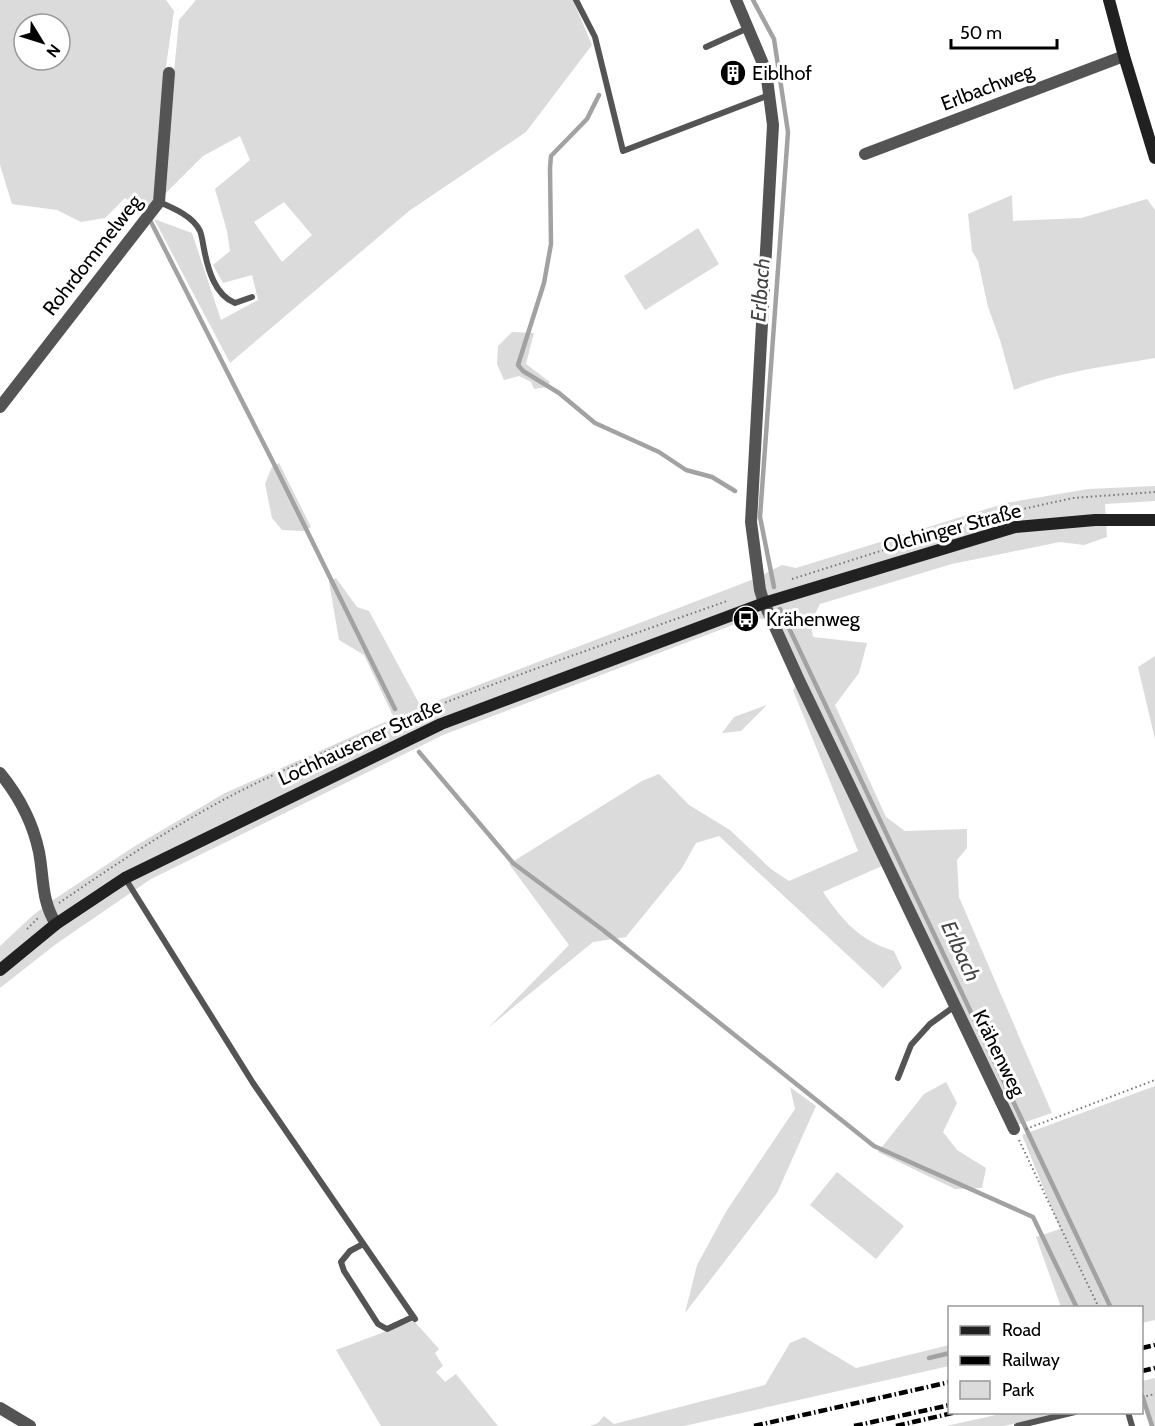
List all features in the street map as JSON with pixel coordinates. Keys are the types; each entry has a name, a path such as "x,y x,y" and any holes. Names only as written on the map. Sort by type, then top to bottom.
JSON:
{"main road":[{"path":"1109,0 1155,158"},
{"name":"Olchinger Straße","path":"764,603 1015,527 1095,520 1153,519"},
{"name":"Lochhausener Straße","path":"0,970 56,924 125,878 441,724 764,603"}],"street":[{"name":"Krähenweg","path":"736,0 766,71 773,125 751,522 760,590 799,680 955,1006 1019,1129"},
{"name":"Erlbachweg","path":"865,154 1124,56"},
{"name":"Rohrdommelweg","path":"0,407 159,202 169,74"},
{"path":"0,773 14,790 39,849 45,902 56,924"},
{"path":"0,1408 30,1426"}],"lane":[{"path":"576,0 595,37 623,151 769,95"},
{"path":"706,46 748,28"},
{"path":"159,202 180,211 200,230 207,264 225,299 235,303 252,297"},
{"path":"125,878 253,1083 414,1318 387,1329 378,1324 344,1271 342,1262 350,1251 363,1244"},
{"path":"898,1078 911,1045 930,1024 955,1006"},
{"path":"1017,1426 1071,1414"}],"path":[{"path":"1098,1306 1019,1129 1155,1080"},
{"path":"1143,1396 1155,1394"}],"green space":[{"path":"0,0 166,0 174,11 164,80 153,203 145,212 125,198 105,218 81,222 57,210 12,204 0,165"},
{"path":"196,0 573,0 592,45 526,132 409,211 230,363 154,219 192,233 221,320 258,300 252,275 223,283 213,265 230,251 215,189 250,160 240,136 203,156 165,194 164,177 179,20","holes":["284,202 312,235 282,262 254,222"]},
{"path":"1012,195 1013,221 1081,218 1147,199 1155,210 1155,358 1066,374 1014,390 988,307 978,261 972,251 968,214"},
{"path":"698,228 719,264 645,310 624,276"},
{"path":"512,332 534,333 526,364 550,382 547,387 534,389 531,382 519,376 504,380 497,364 498,346"},
{"path":"279,463 311,527 303,531 282,530 272,518 265,484 272,467"},
{"path":"1155,486 1155,501 1105,504 1107,537 1084,545 1060,542 952,564 820,604 811,622 813,637 867,643 859,673 835,705 886,817 905,831 967,829 967,848 957,860 959,897 1052,1113 1017,1125 891,862 823,892 845,921 861,935 894,951 902,968 883,988 719,836 696,843 682,868 626,937 593,942 488,1028 569,945 509,864 642,781 659,774 689,805 730,830 771,869 789,881 858,851 793,690 799,680 871,822 775,613 763,619 754,617 443,735 151,879 56,944 0,988 0,946 53,900 135,846 225,793 394,718 364,655 339,640 329,582 336,578 357,607 369,611 421,707 754,579 782,565 796,568 1006,503 1088,489"},
{"path":"1155,656 1155,739 1138,667"},
{"path":"767,705 741,731 722,733 734,717"},
{"path":"946,1082 957,1103 943,1132 957,1150 986,1168 982,1188 955,1189 878,1152 924,1094"},
{"path":"1155,1086 1155,1320 1143,1323 1143,1306 1061,1306 1036,1237 1060,1229 1022,1135"},
{"path":"790,1087 816,1106 777,1193 685,1313 697,1265 727,1210 795,1109"},
{"path":"837,1172 904,1226 876,1259 810,1205"},
{"path":"414,1321 439,1349 435,1353 443,1366 436,1372 445,1382 456,1374 498,1426 381,1426 336,1350"},
{"path":"804,1337 856,1368 948,1345 948,1366 684,1426 590,1426 598,1423 604,1416 614,1424 765,1385 790,1343"},
{"path":"1155,1378 1155,1426 1150,1426 1143,1381"},
{"path":"1000,1414 1058,1414 1004,1426 946,1426"}],"waterway":[{"name":"Erlbach","path":"753,0 774,39 788,132 760,517 774,587"},
{"path":"599,95 587,119 551,156 551,244 544,283 518,365 523,371 559,393 595,423 659,452 686,470 712,477 735,491"},
{"path":"151,222 395,709"},
{"name":"Erlbach","path":"780,609 1110,1306"},
{"path":"419,752 513,863 603,930 874,1146 1033,1217 1076,1306"},
{"path":"929,1358 948,1353"},
{"name":"Erlbach","path":"1143,1398 1152,1426"}],"railway":[{"path":"1143,1348 1155,1345"},
{"path":"1143,1371 1155,1368"},
{"path":"754,1426 948,1382"},
{"path":"854,1426 948,1405"},
{"path":"896,1426 948,1414"}],"place":[{"name":"Eiblhof","path":"733,73"},
{"name":"Krähenweg","path":"746,619"}]}
